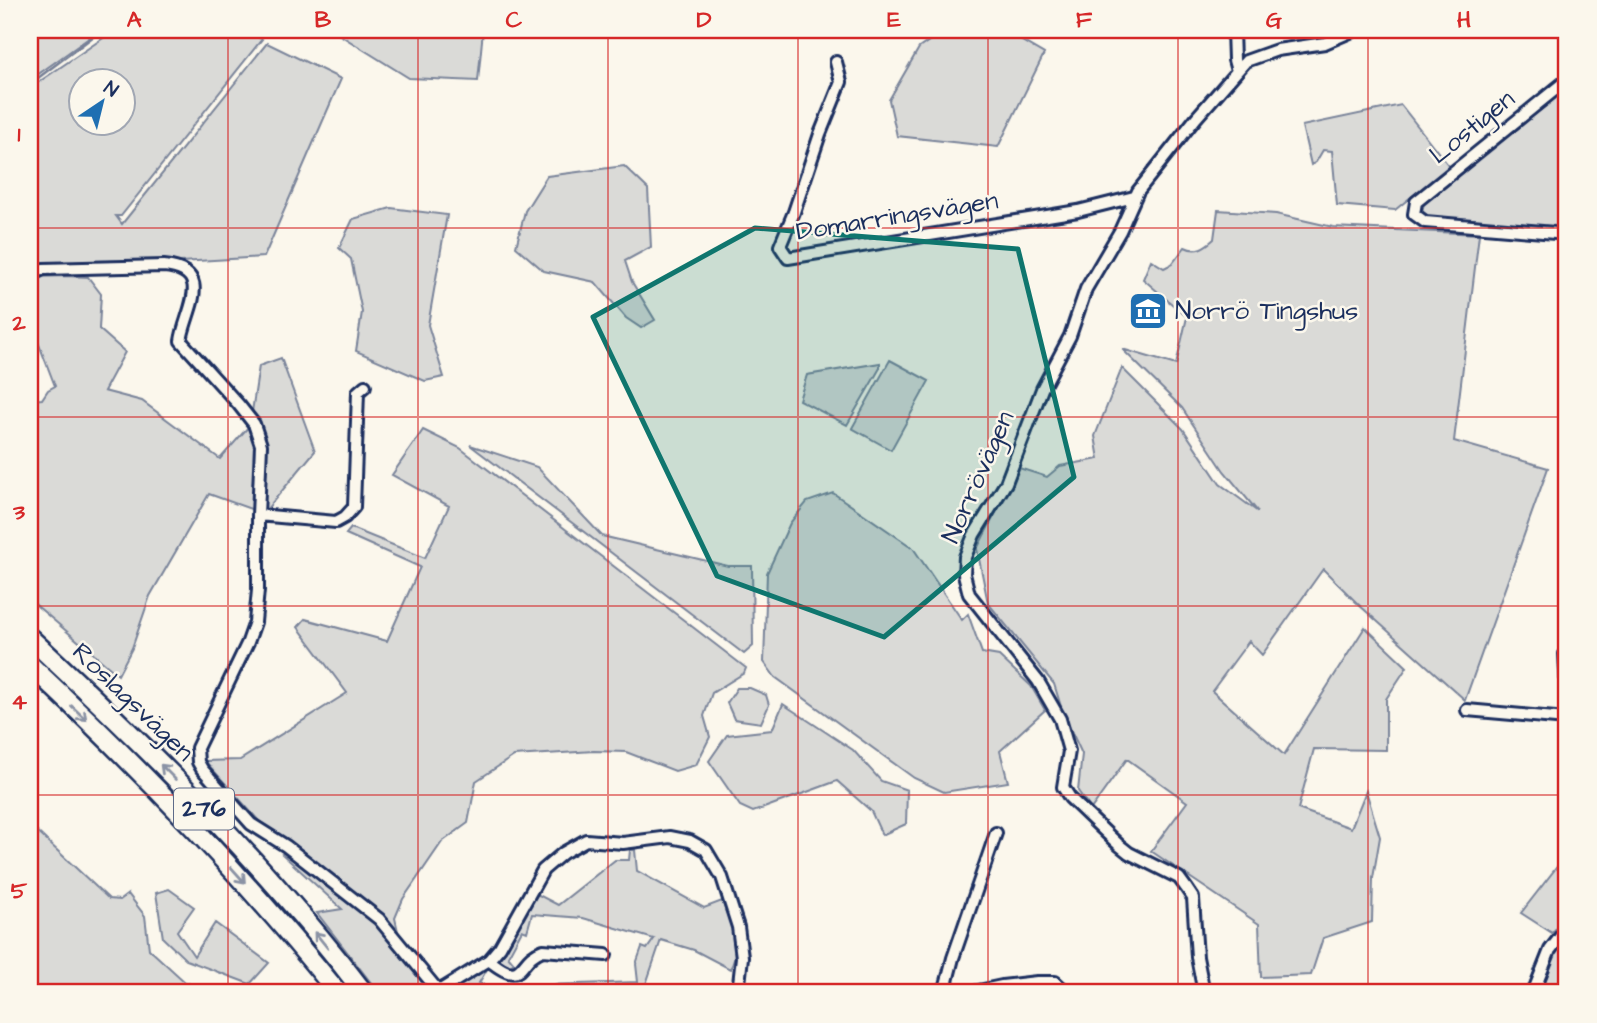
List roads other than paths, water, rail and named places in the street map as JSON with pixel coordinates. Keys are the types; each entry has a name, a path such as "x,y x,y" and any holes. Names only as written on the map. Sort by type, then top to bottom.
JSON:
{"main road":[{"name":"Roslagsvägen","path":"30,638 123,726 253,860 364,993"},
{"name":"Roslagsvägen","path":"30,666 150,781 215,849 338,993"}],"street":[{"path":"1233,30 1237,71"},
{"name":"Norrövägen","path":"1204,993 1197,957 1193,898 1179,878 1129,853 1070,799 1063,787 1069,751 1060,719 1038,681 969,594 964,573 965,556 974,535 1006,483 1042,389 1070,336 1086,289 1120,231 1134,197 1195,118 1246,61 1277,50 1325,43 1355,30"},
{"name":"Domarringsvägen","path":"836,62 841,82 780,246 788,258 1078,211 1134,197"},
{"name":"Lostigen","path":"1567,80 1416,202 1415,214 1425,222 1567,234"},
{"path":"30,276 43,269 180,267 190,276 195,292 182,328 181,341 254,424 261,445 255,622 197,748 198,762 202,769 251,824 286,846 379,919 439,992 489,960 500,947 543,870 563,852 586,840 623,843 670,837 690,841 706,850 722,877 738,927 742,957 738,993"},
{"path":"258,515 336,522 354,507 358,392 365,386"},
{"path":"1567,649 1567,690"},
{"path":"1466,710 1567,719"},
{"path":"944,993 953,958 996,833"},
{"path":"1533,993 1550,950 1567,928"},
{"path":"489,960 505,973 511,973 522,969 536,952 543,950 606,955"},
{"path":"969,993 1037,982 1055,982 1067,993"}],"waterway":[{"path":"30,84 102,30"}],"place":[{"name":"Norrö Tingshus","path":"1148,311"}]}
